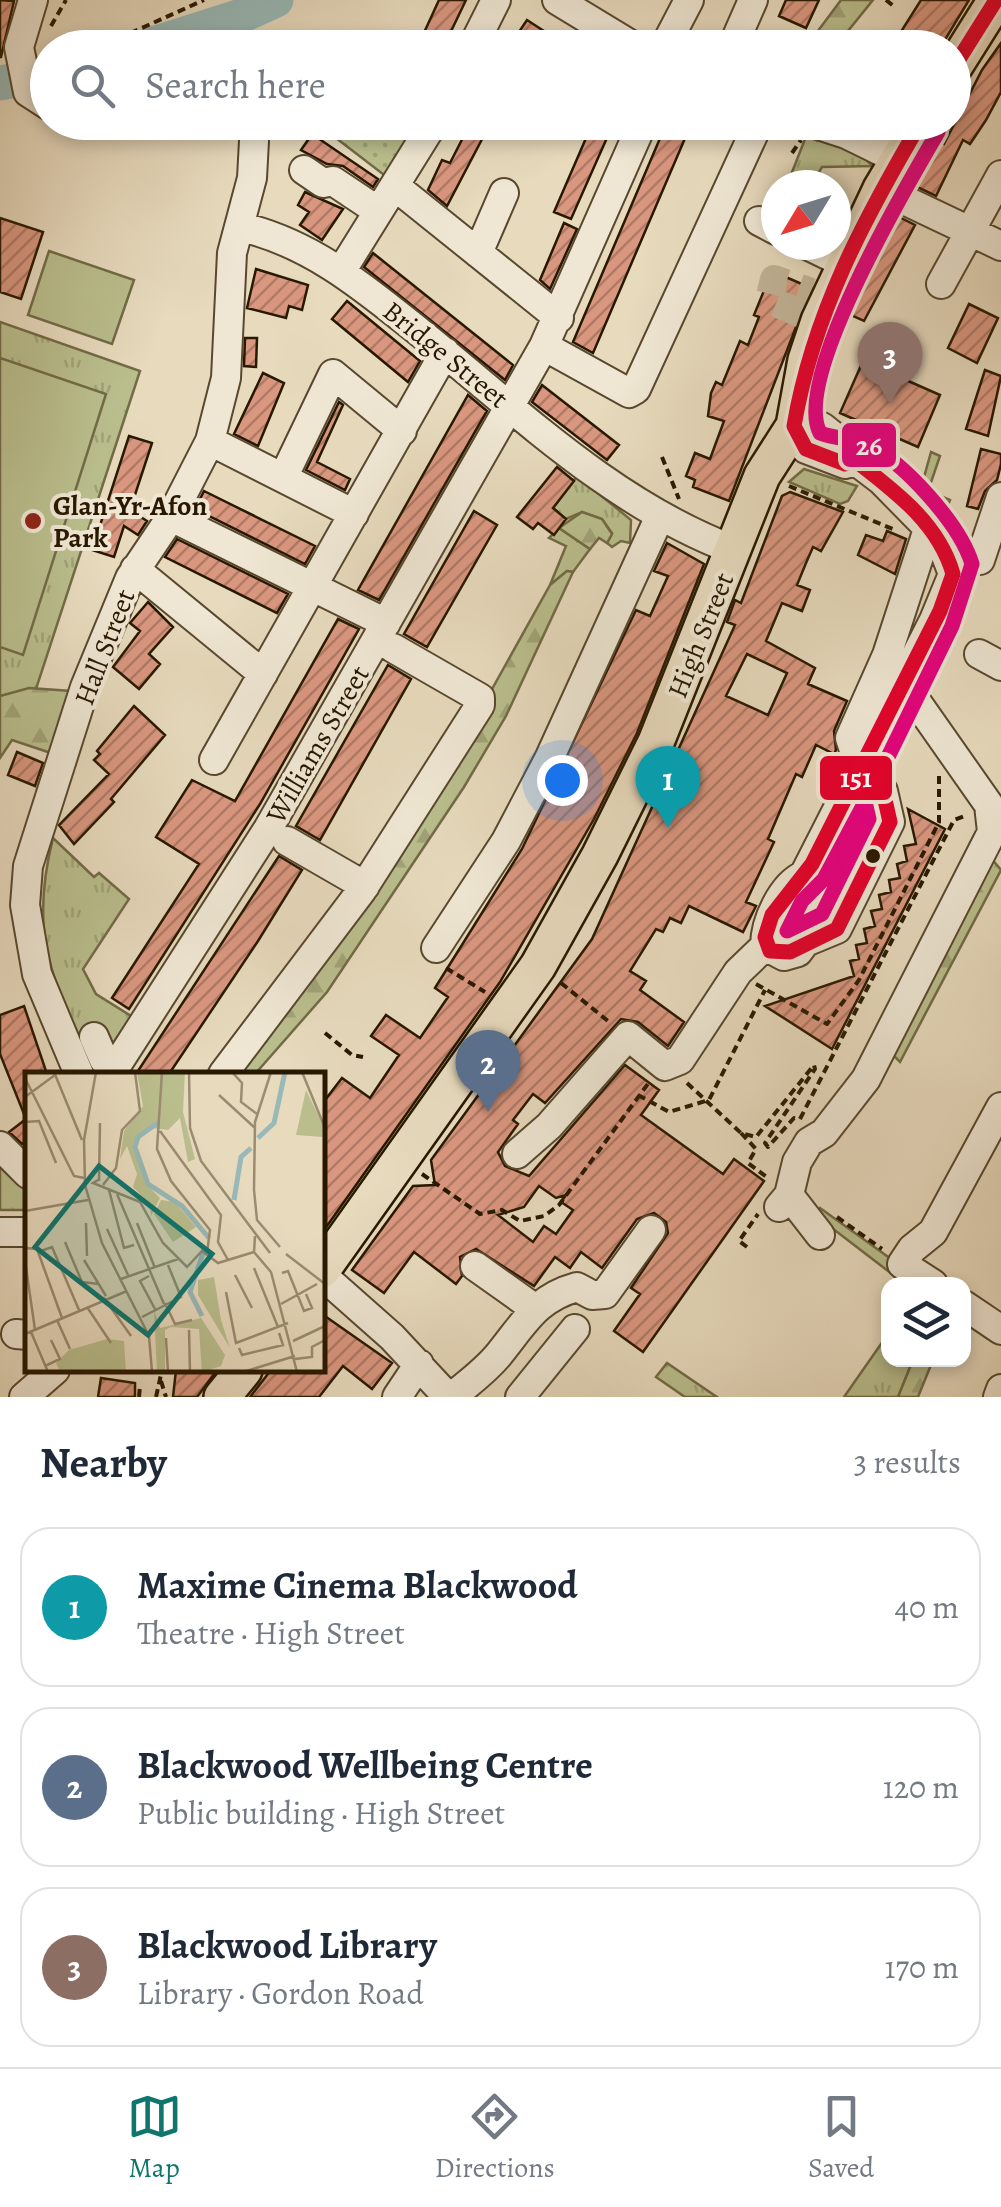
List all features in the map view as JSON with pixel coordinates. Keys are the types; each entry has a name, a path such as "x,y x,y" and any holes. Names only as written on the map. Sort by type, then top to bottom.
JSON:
{"main road":[{"path":"971,40 996,0"},
{"name":"High Street","path":"325,1268 510,1008 570,912 656,742 762,476 794,426 815,306 844,263 910,140"},
{"path":"222,1397 242,1372"}],"street":[{"path":"30,81 13,44 34,0"},
{"path":"481,30 496,0"},
{"path":"673,30 689,0"},
{"path":"740,30 753,0"},
{"path":"565,2 608,30"},
{"path":"240,226 252,178 254,140"},
{"path":"342,270 423,140"},
{"name":"Williams Street","path":"113,1071 390,636 509,405 559,318 636,140"},
{"path":"544,346 629,394 636,389 751,140"},
{"path":"853,140 890,174 972,233 1001,246"},
{"path":"304,170 323,183 332,181 378,212"},
{"path":"941,284 1001,175"},
{"path":"396,187 559,318"},
{"path":"478,253 504,193"},
{"name":"Bridge Street","path":"240,226 262,231 342,270 622,494 670,522 734,550"},
{"name":"Hall Street","path":"78,1072 37,974 25,905 28,866 86,687 135,570 171,518 210,441 226,378 227,302 232,253 240,226"},
{"path":"838,260 844,263"},
{"path":"214,760 444,352"},
{"path":"283,478 333,374 402,431"},
{"path":"794,426 806,448 846,464 856,462 881,480 951,561 990,563 1001,497"},
{"path":"210,441 354,514"},
{"path":"171,518 312,586 480,698 480,705 365,886 225,1072"},
{"path":"436,948 524,808 670,522"},
{"path":"808,940 838,929 890,822 883,791 860,763 850,738 887,655 925,535"},
{"path":"765,946 784,956 798,952 808,940 812,922 804,875 950,586 951,561"},
{"path":"135,570 263,674"},
{"path":"826,1224 776,1205 796,1162 866,1079 987,845 992,814 909,690 899,685"},
{"path":"288,841 365,886"},
{"path":"517,1154 549,1126 628,1036 665,1066 680,1060 696,1036 733,1001 745,962 765,946 769,920 792,880 804,875"},
{"path":"94,1037 113,1071"},
{"path":"922,1277 902,1264 912,1249 933,1232 1001,1107"},
{"path":"0,1146 25,1171"},
{"path":"325,1275 450,1397 498,1357 534,1308 552,1294 577,1287 592,1296 605,1294 651,1230"},
{"path":"475,1266 534,1308"},
{"path":"971,1310 1001,1330"},
{"path":"520,1397 575,1329"},
{"path":"397,1397 419,1364"},
{"path":"24,1397 53,1372"},
{"path":"998,1397 1001,1389"}],"path":[{"path":"137,30 204,0"},
{"path":"886,0 896,8"},
{"path":"792,153 800,140"},
{"path":"662,457 685,514 670,522"},
{"path":"780,482 925,535"},
{"path":"782,1000 827,1024 860,980 939,822 939,770"},
{"path":"794,1135 954,820 967,816 968,798 979,792"},
{"path":"436,948 436,962 510,1008"},
{"path":"554,978 628,1036"},
{"path":"638,1094 669,1112 708,1100 765,990"},
{"path":"324,1033 363,1058"},
{"path":"741,1133 756,1137 814,1064 815,1069 765,1143 768,1147 794,1118 800,1119"},
{"path":"417,1170 480,1214 502,1210 520,1221 544,1216 560,1205 638,1094 665,1066 708,1100 756,1149 748,1163 764,1175"},
{"path":"746,1247 739,1241 776,1205"},
{"path":"826,1224 902,1264"},
{"path":"156,1397 162,1372"},
{"path":"161,1381 166,1397"},
{"path":"139,1397 140,1386"}],"green space":[{"path":"841,0 873,0 849,30 819,30"},
{"path":"339,140 409,140 388,178"},
{"path":"805,140 833,142 851,149 872,166 793,170"},
{"path":"49,251 134,280 112,344 28,315"},
{"path":"0,322 140,371 36,689 0,696"},
{"name":"Glan-Yr-Afon Park","path":"0,358 106,394 23,655 0,647"},
{"path":"931,452 940,456 928,491 950,500 943,518 921,488"},
{"path":"804,469 857,486 848,501 840,504 789,482"},
{"path":"577,476 631,520 630,543 621,541 612,547 607,543 612,533 602,519 582,512 566,519 553,508"},
{"path":"582,512 602,519 612,534 607,543 599,538 590,549 559,528"},
{"path":"559,528 590,549 573,572 567,571 550,585 566,546 549,538"},
{"path":"567,571 573,572 506,716 464,787 327,992 257,1072 231,1072 487,698 550,585"},
{"path":"29,688 71,691 57,755 12,740 0,758 0,696"},
{"path":"53,838 94,877 99,873 129,899 83,969 96,994 131,1016 100,1072 94,1072 49,960 44,934 46,874"},
{"path":"991,858 1001,870 900,1062 890,1052"},
{"path":"0,1158 25,1184 25,1210 0,1210"},
{"path":"820,1208 916,1277 896,1277 815,1215"},
{"path":"881,1344 881,1367 910,1367 898,1397 844,1397"},
{"path":"667,1363 717,1397 685,1397 656,1377"},
{"path":"910,1367 930,1367 918,1397 898,1397"}],"building":[{"path":"0,0 14,1 1,57 0,57"},
{"path":"439,0 466,0 452,30 425,30"},
{"path":"786,0 819,0 806,28 779,16"},
{"path":"921,0 969,0 951,30 902,30"},
{"path":"527,20 542,30 520,30"},
{"path":"1001,43 1001,92 970,144 963,140 971,140 971,91"},
{"path":"308,140 321,140 378,179 373,187 343,166 327,164 301,150"},
{"path":"462,140 482,140 447,206 428,190 442,160 450,163"},
{"path":"585,140 606,140 571,219 554,212"},
{"path":"659,140 684,140 593,353 573,342"},
{"path":"935,140 944,144 946,140 963,140 936,196 913,185"},
{"path":"305,192 343,209 322,240 300,225 309,212 298,205"},
{"path":"893,214 915,225 864,321 846,313"},
{"path":"0,218 43,232 21,299 0,292"},
{"path":"564,223 577,229 550,289 540,280"},
{"path":"373,253 513,365 505,380 364,267"},
{"path":"256,269 308,285 302,310 289,306 286,318 247,308"},
{"path":"772,271 811,288 729,501 693,487 695,480 686,476 695,453 710,459 724,421 708,416 711,393 716,382 722,385 740,341 748,345 759,317 754,315"},
{"path":"347,301 420,361 408,382 332,319"},
{"path":"969,304 998,318 977,363 948,348"},
{"path":"245,338 257,338 256,367 244,366"},
{"path":"863,361 940,395 918,447 840,413"},
{"path":"985,370 1001,376 988,436 966,429"},
{"path":"263,373 284,383 258,446 234,434"},
{"path":"542,385 619,445 607,460 532,402"},
{"path":"468,395 487,411 379,600 358,590"},
{"path":"339,402 343,405 317,462 350,479 345,490 306,470"},
{"path":"129,436 152,443 130,510 147,521 138,535 124,526 114,557 92,550"},
{"path":"981,449 1001,454 1001,464 997,480 985,491 978,509 967,506"},
{"path":"557,467 574,481 553,508 566,519 554,535 538,523 533,529 517,517"},
{"path":"204,491 315,546 305,564 195,509"},
{"path":"790,492 843,512 821,551 813,547 806,563 797,585 810,590 802,611 782,603 766,641 815,668 808,684 847,701 834,731 836,750 834,754 816,745 802,777 796,774 768,839 774,842 746,902 756,906 743,932 689,906 681,923 670,918 663,932 656,929 630,971 646,981 640,990 684,1022 668,1046 638,1022 621,1019 545,1103 533,1094 513,1120 518,1124 498,1152 505,1166 529,1176 625,1065 659,1090 641,1115 723,1174 734,1159 764,1181 643,1352 614,1331 640,1294 631,1288 668,1233 666,1222 654,1213 637,1219 602,1268 581,1252 570,1268 555,1257 534,1286 476,1249 460,1257 462,1276 456,1284 414,1252 384,1293 352,1270 413,1186 435,1185 431,1160 592,939 735,625 727,622 735,600 741,603 782,496","holes":["747,654 787,673 768,715 726,696","539,1186 556,1198 566,1195 561,1202 573,1210 556,1234 544,1226 533,1242 498,1215 524,1207"]},
{"path":"474,511 497,525 427,647 404,634"},
{"path":"887,531 906,539 895,574 858,555 866,535 883,541"},
{"path":"177,539 288,594 277,613 165,557"},
{"path":"667,543 704,564 637,733 594,819 500,982 325,1229 325,1100 342,1078 370,1098 399,1055 371,1036 386,1015 420,1038 448,997 435,988 522,849 636,610 650,616 668,576 654,571"},
{"path":"148,602 173,627 149,654 160,664 139,689 113,667 140,631 130,623"},
{"path":"338,619 359,629 260,804 129,1009 112,998 199,864 156,837 192,780 235,801"},
{"path":"388,665 411,679 320,840 296,826"},
{"path":"134,706 165,735 111,799 114,802 74,844 59,825 109,774 94,760 100,754 97,751"},
{"path":"17,752 43,763 35,786 8,775"},
{"path":"908,809 945,829 832,1049 765,1006 854,976 850,961 859,959 856,945 867,943 864,929 875,926 871,911 882,909 879,895 891,892 889,880 900,878 897,864 907,861 904,846 916,844"},
{"path":"279,856 302,870 170,1072 137,1072"},
{"path":"24,1006 46,1072 25,1072 25,1116 0,1054 0,1015"},
{"path":"25,1120 25,1142 22,1144 9,1132"},
{"path":"325,1316 392,1363 372,1389 343,1366 319,1397 250,1397 269,1372 325,1372"},
{"path":"176,1372 216,1372 197,1397 173,1397"},
{"path":"101,1378 135,1383 135,1397 98,1397"}],"waterway":[{"path":"197,30 276,0"},
{"path":"0,83 30,77"}],"tunnel":[{"path":"802,314 769,300 774,279 811,292"}],"transit line":[{"name":"151","path":"971,40 996,0"},
{"name":"151","path":"794,426 814,345 843,268 911,140"},
{"name":"26","path":"884,765 952,626 972,564 956,531 928,495 896,464 865,443 820,433 816,407 822,371 857,282 933,140"},
{"name":"151","path":"794,426 806,449 845,464 856,461 901,497 938,540 953,574 940,611 812,864 772,915 765,937 770,951 790,952 837,929 890,822 883,791 857,769"},
{"name":"26","path":"865,802 869,819 822,914 787,931 802,901 824,879 865,802"}],"place":[{"name":"Blackwood Library","path":"890,404"},
{"name":"Glan-Yr-Afon Park","path":"33,521"},
{"name":"Maxime Cinema Blackwood","path":"668,828"},
{"name":"Blackwood Wellbeing Centre","path":"488,1112"}]}
